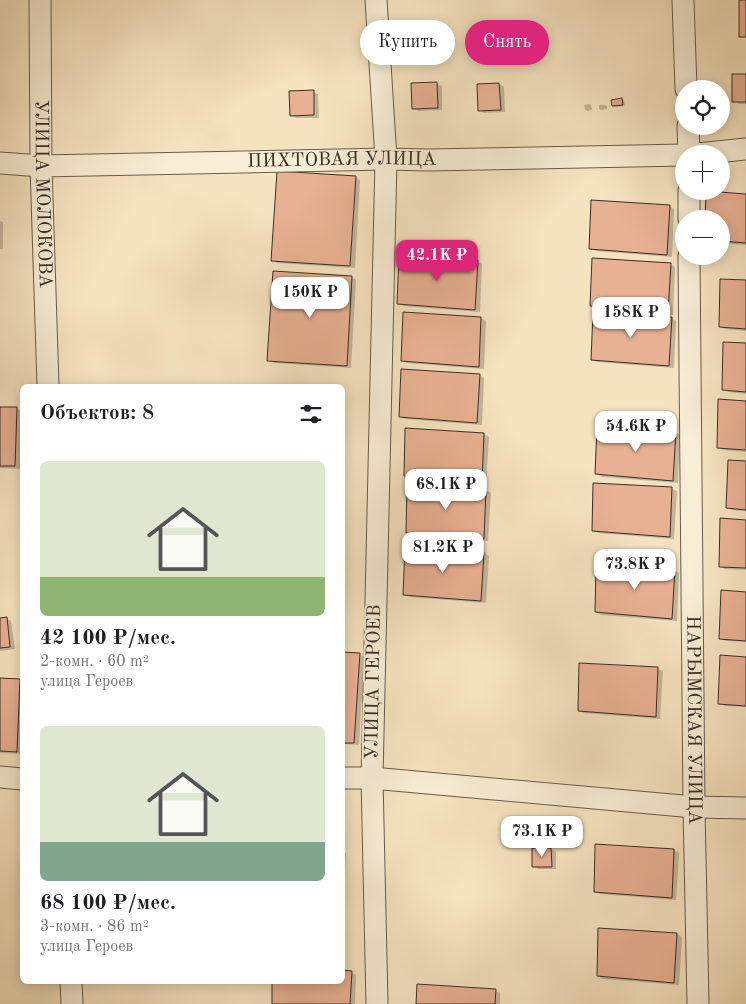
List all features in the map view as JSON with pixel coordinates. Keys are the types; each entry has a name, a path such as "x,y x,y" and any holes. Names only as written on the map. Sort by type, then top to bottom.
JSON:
{"street":[{"name":"УЛИЦА МОЛОКОВА","path":"40,0 41,166 48,384"},
{"name":"УЛИЦА ГЕРОЕВ","path":"376,0 386,159 372,778 377,1004"},
{"path":"683,0 686,80"},
{"path":"730,151 746,149"},
{"name":"ПИХТОВАЯ УЛИЦА","path":"0,163 41,166 675,155"},
{"name":"НАРЫМСКАЯ УЛИЦА","path":"690,265 694,807 698,1004"},
{"path":"0,778 20,778"},
{"path":"345,778 372,778 694,807 746,808"},
{"path":"71,984 72,1004"}],"building":[{"path":"739,0 746,0 746,37 739,37"},
{"path":"732,74 746,74 746,102 732,102"},
{"path":"437,82 438,108 412,109 411,83"},
{"path":"499,83 501,110 478,111 477,84"},
{"path":"314,90 314,115 290,116 289,91"},
{"path":"622,98 623,105 612,106 611,100"},
{"path":"277,171 356,176 350,266 271,261"},
{"path":"730,193 746,194 746,243 730,242 730,210 705,210 706,200 730,200"},
{"path":"591,200 670,205 667,255 589,249"},
{"path":"399,255 478,260 475,310 397,304"},
{"path":"592,258 671,263 668,313 590,306"},
{"path":"273,271 352,276 347,366 267,361"},
{"path":"720,279 746,280 746,329 719,327"},
{"path":"403,312 481,317 479,367 401,361"},
{"path":"593,312 672,317 669,366 591,360"},
{"path":"723,342 746,343 746,392 722,390"},
{"path":"401,369 480,374 477,423 399,417"},
{"path":"718,399 746,401 746,450 717,448"},
{"path":"0,407 17,407 15,466 0,466"},
{"path":"597,426 676,431 673,481 595,474"},
{"path":"405,428 484,433 482,483 404,476"},
{"path":"728,460 746,461 746,510 726,508"},
{"path":"593,483 672,487 670,537 592,531"},
{"path":"407,484 486,489 484,539 406,533"},
{"path":"720,518 746,520 746,568 719,567"},
{"path":"405,547 484,552 481,601 403,595"},
{"path":"596,564 675,569 672,619 595,612"},
{"path":"721,590 746,592 746,641 719,639"},
{"path":"7,617 10,647 0,648 0,618"},
{"path":"345,652 360,653 354,743 345,743"},
{"path":"720,655 746,657 746,706 718,704"},
{"path":"579,663 658,667 656,717 578,711"},
{"path":"0,678 20,679 17,752 0,751"},
{"path":"595,844 674,849 672,898 594,892"},
{"path":"532,848 551,848 552,867 532,867"},
{"path":"598,928 677,933 674,983 597,976"},
{"path":"345,970 352,971 350,1004 272,1004 272,984 345,984"},
{"path":"417,984 496,989 495,1004 416,1004"}]}
